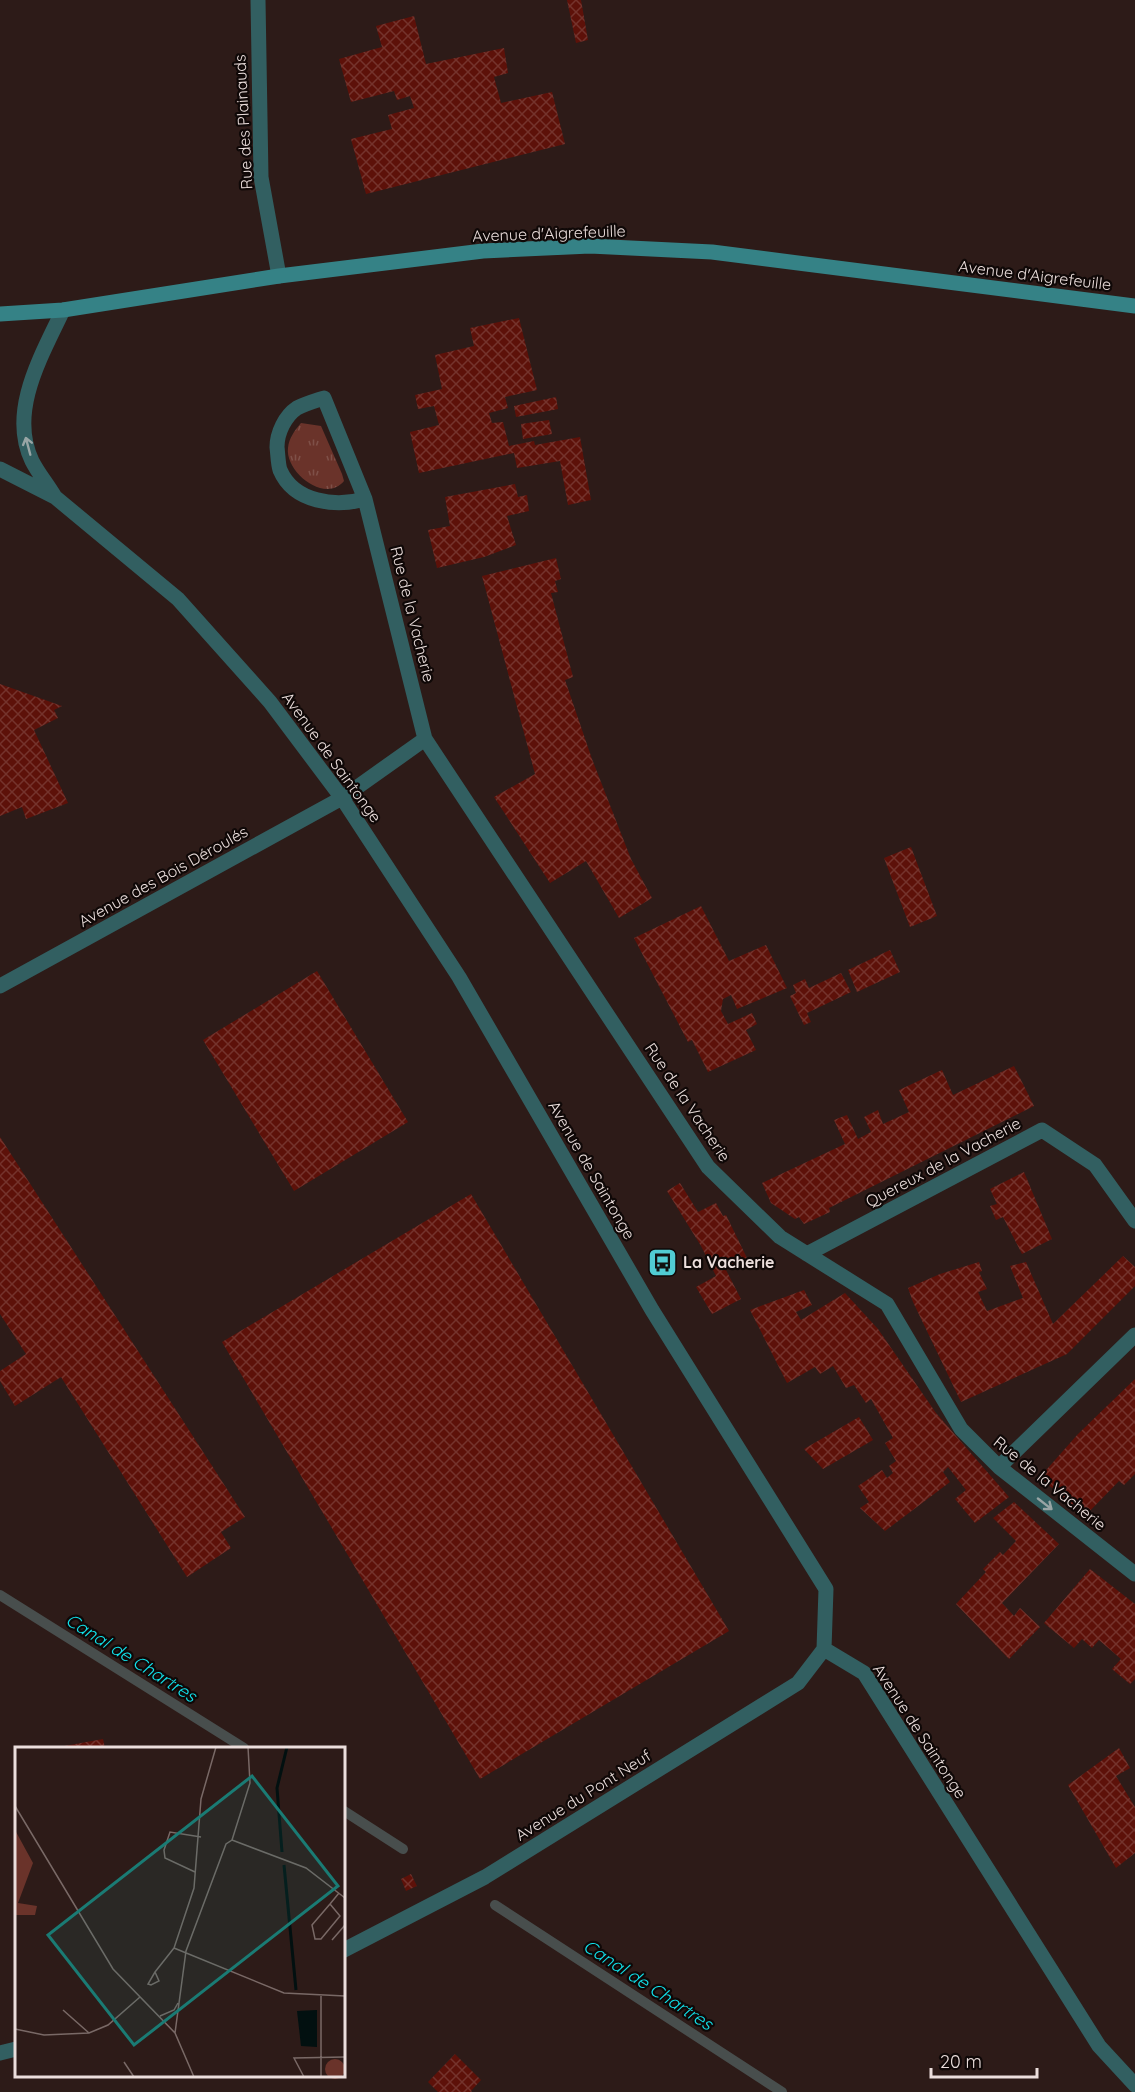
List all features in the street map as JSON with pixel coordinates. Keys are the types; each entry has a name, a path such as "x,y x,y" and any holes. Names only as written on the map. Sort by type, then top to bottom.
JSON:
{"main road":[{"name":"Avenue d'Aigrefeuille","path":"0,314 63,310 279,276 483,251 590,246 712,252 1135,306"}],"street":[{"name":"Rue des Plainauds","path":"258,0 261,177 279,276"},
{"name":"Avenue de Saintonge","path":"55,497 32,460 23,429 28,390 63,310"},
{"name":"Rue de la Vacherie","path":"365,499 349,503 326,503 311,499 288,482 280,470 277,439 283,423 297,408 324,398 365,499 425,739 708,1167 780,1237 887,1304 961,1429 999,1467 1135,1574"},
{"name":"Avenue de Saintonge","path":"0,469 55,497 178,599 270,702 342,798 459,977 652,1310 826,1589 824,1648 864,1673 1099,2046 1135,2085"},
{"path":"342,798 425,739"},
{"name":"Avenue des Bois Déroulés","path":"0,986 342,798"},
{"name":"Quereux de la Vacherie","path":"807,1254 1042,1130 1095,1165 1135,1221"},
{"path":"999,1467 1135,1335"},
{"name":"Avenue du Pont Neuf","path":"345,1949 485,1877 798,1683 824,1648"},
{"path":"0,2054 15,2049"}],"green space":[{"path":"301,423 321,426 344,481 336,487 327,489 317,487 299,475 293,467 288,448 293,434"}],"building":[{"path":"567,0 581,0 588,40 576,43"},
{"path":"414,16 426,64 504,48 508,73 494,77 501,103 552,92 565,144 366,194 351,139 392,129 388,115 414,108 410,96 397,100 394,91 351,102 339,59 382,47 376,26"},
{"path":"519,318 537,390 505,397 508,408 489,413 492,423 503,422 509,446 534,441 535,445 580,437 591,500 568,505 560,461 517,468 514,453 419,473 410,432 439,425 434,406 418,409 415,395 442,389 435,355 474,346 470,328"},
{"path":"556,397 558,409 516,417 514,406"},
{"path":"549,420 552,434 523,439 521,424"},
{"path":"515,484 518,497 527,495 529,511 507,516 516,545 484,557 437,568 428,530 450,526 445,497"},
{"path":"556,558 561,579 555,581 558,592 551,593 573,677 565,680 592,759 631,859 652,898 619,918 586,861 550,883 494,797 535,774 482,576"},
{"path":"0,684 62,706 54,710 58,718 34,730 68,803 26,819 22,807 0,816"},
{"path":"911,847 937,916 910,927 884,858"},
{"path":"701,906 729,961 766,945 787,988 737,1009 731,995 723,999 721,1011 728,1024 752,1013 757,1024 746,1030 756,1050 708,1072 692,1040 688,1042 634,938"},
{"path":"890,950 900,972 857,992 848,970"},
{"path":"317,971 408,1122 294,1191 203,1040"},
{"path":"841,973 851,992 807,1013 811,1022 804,1025 790,996 796,993 793,985 805,979 809,988"},
{"path":"1014,1066 1034,1106 829,1208 830,1212 804,1224 799,1217 795,1219 771,1203 762,1183 845,1144 834,1120 847,1115 858,1139 871,1132 864,1117 878,1110 883,1124 909,1112 899,1090 942,1070 953,1095"},
{"path":"0,1137 245,1517 221,1532 231,1548 187,1577 61,1377 15,1406 0,1381 0,1371 26,1354 0,1314"},
{"path":"1024,1172 1052,1239 1022,1254 1003,1217 996,1220 990,1206 997,1204 990,1189"},
{"path":"680,1183 698,1212 716,1203 723,1216 726,1215 747,1258 726,1270 741,1299 712,1314 696,1287 716,1276 701,1246 667,1191"},
{"path":"471,1194 729,1631 480,1779 222,1342"},
{"path":"1123,1256 1135,1267 1135,1286 1067,1354 961,1402 908,1288 940,1274 979,1262 982,1271 979,1272 987,1289 978,1292 987,1311 1023,1298 1010,1266 1026,1262 1053,1324"},
{"path":"804,1290 812,1305 796,1312 801,1320 845,1293 878,1329 936,1413 1009,1497 975,1523 955,1499 966,1490 948,1467 943,1472 950,1482 885,1531 860,1508 869,1502 858,1486 882,1470 887,1478 893,1473 889,1466 896,1461 885,1443 893,1438 871,1399 866,1403 854,1385 846,1388 833,1366 820,1374 815,1367 787,1383 750,1310"},
{"path":"1135,1379 1135,1474 1124,1485 1119,1481 1084,1517 1040,1477 1078,1434"},
{"path":"859,1417 873,1440 823,1469 804,1449"},
{"path":"1014,1502 1059,1544 1002,1603 1014,1616 1020,1608 1040,1627 1009,1659 956,1604 986,1572 983,1569 1000,1552 1003,1555 1016,1541 993,1518"},
{"path":"1090,1569 1135,1604 1135,1679 1130,1684 1112,1669 1121,1659 1099,1640 1092,1648 1082,1639 1074,1648 1044,1623"},
{"path":"103,1739 105,1747 59,1747"},
{"path":"1119,1748 1130,1768 1116,1776 1135,1807 1135,1853 1116,1868 1068,1785"},
{"path":"411,1874 417,1886 406,1891 401,1879"},
{"path":"455,2054 481,2080 472,2092 438,2092 428,2082"}],"waterway":[{"name":"Canal de Chartres","path":"0,1595 242,1747"},
{"name":"Canal de Chartres","path":"345,1812 403,1849"},
{"name":"Canal de Chartres","path":"495,1905 782,2092"}],"place":[{"name":"La Vacherie","path":"662,1262"}]}
